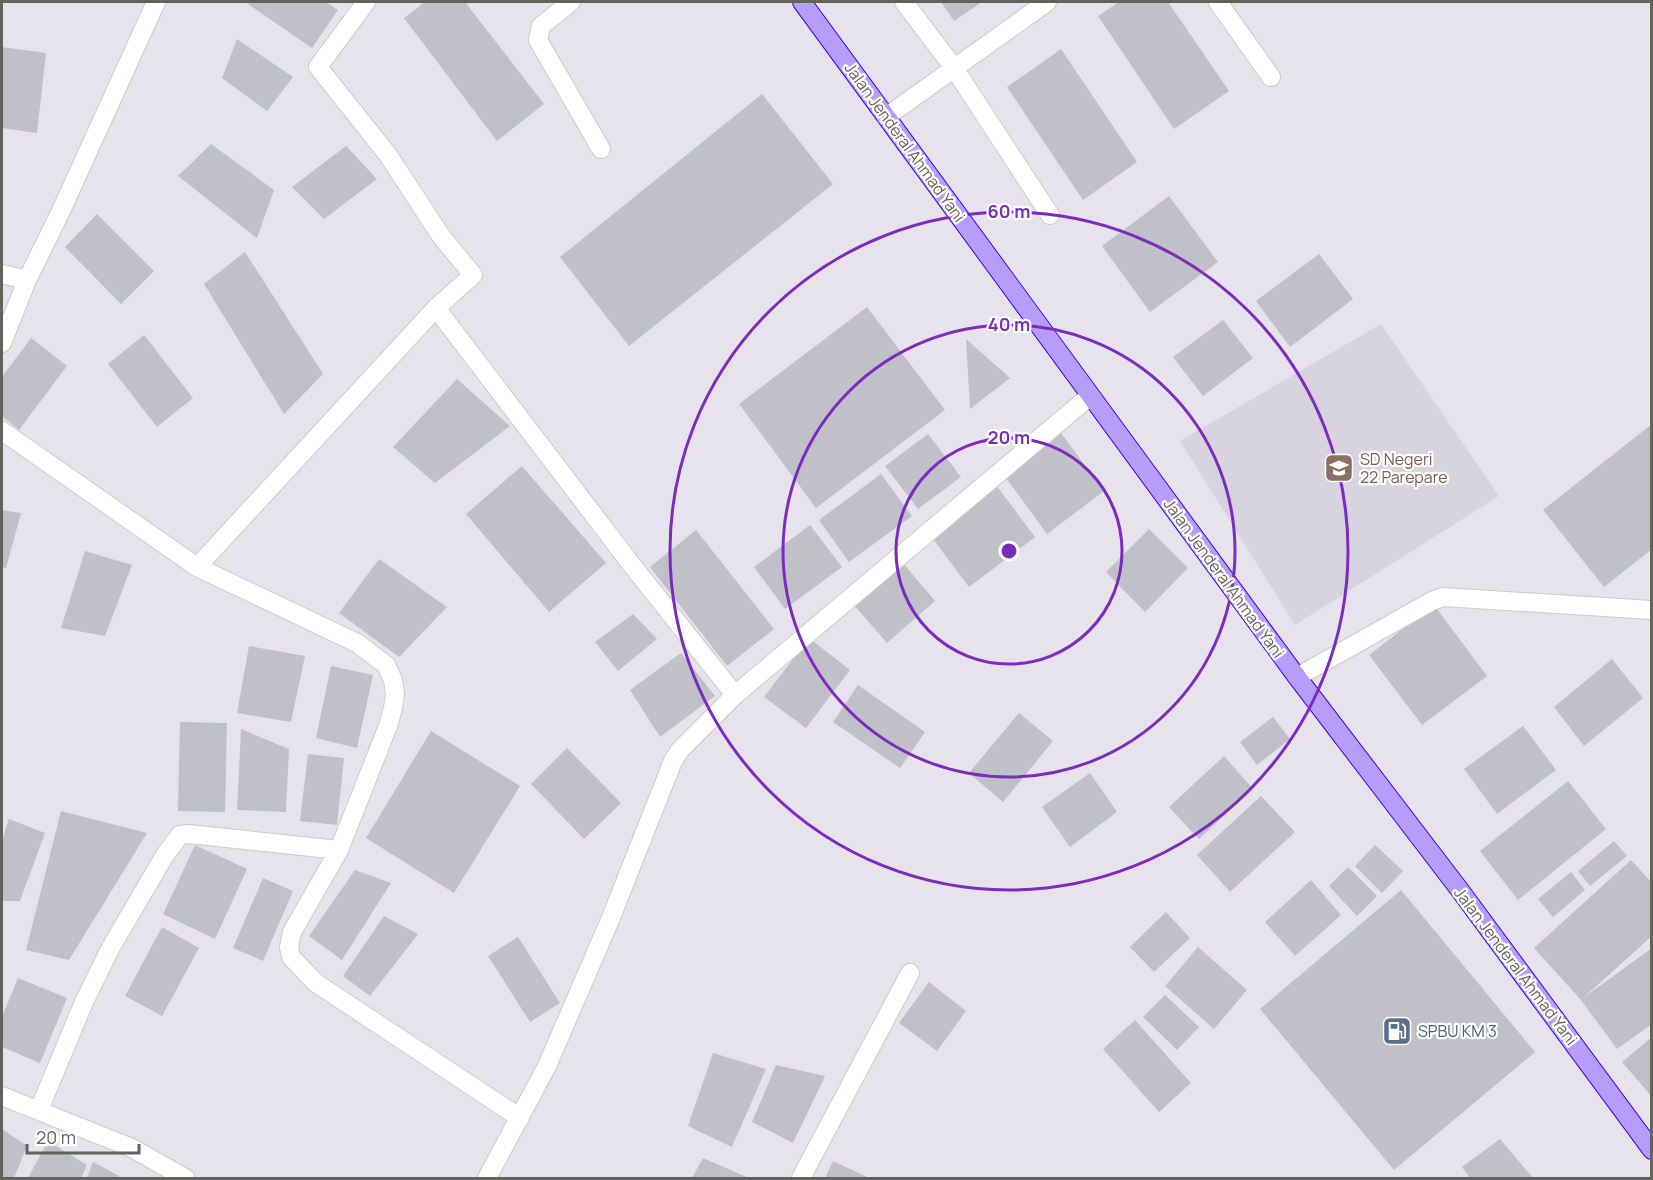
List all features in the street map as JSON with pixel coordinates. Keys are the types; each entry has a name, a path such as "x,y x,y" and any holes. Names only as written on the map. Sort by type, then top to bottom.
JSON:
{"highway":[{"name":"Jalan Jenderal Ahmad Yani","path":"802,2 1297,677 1646,1130 1652,1150"}],"street":[{"path":"2,343 27,280 156,2"},
{"path":"197,567 436,308 473,275 441,236 388,155 318,67 366,2"},
{"path":"571,2 541,26 538,40 601,149"},
{"path":"903,2 954,68 1050,215"},
{"path":"886,117 1047,2"},
{"path":"1218,2 1271,77"},
{"path":"2,274 27,280"},
{"path":"436,308 630,564 735,695"},
{"path":"487,1179 547,1066 606,929 673,761 680,750 735,695 1090,396"},
{"path":"2,431 197,567 357,643 386,665 393,680 395,694 391,717 339,850 292,932 291,957 316,983 520,1118"},
{"path":"1297,677 1443,597 1652,610"},
{"path":"39,1110 84,1002 111,947 165,855 180,836 189,834 339,850"},
{"path":"801,1179 910,973"},
{"path":"2,1096 132,1148 185,1179"}],"shaded area":[{"name":"SD Negeri 22 Parepare","path":"1381,324 1499,496 1295,625 1180,441"}],"building":[{"path":"245,2 326,2 338,10 312,48"},
{"path":"425,2 465,2 544,104 497,141 404,18"},
{"path":"941,2 982,2 954,21"},
{"path":"1119,2 1168,2 1229,91 1174,129 1098,16"},
{"path":"237,39 293,77 267,111 222,78"},
{"path":"2,47 46,53 37,133 2,128"},
{"path":"1061,49 1137,162 1083,200 1007,87"},
{"path":"762,94 833,184 629,346 560,257"},
{"path":"211,144 274,190 257,238 178,176"},
{"path":"346,146 377,179 324,219 292,187"},
{"path":"1169,196 1218,262 1150,312 1102,246"},
{"path":"97,214 154,271 121,304 65,247"},
{"path":"245,252 323,374 284,414 204,284"},
{"path":"1319,254 1353,299 1290,347 1256,301"},
{"path":"867,307 945,410 816,508 739,404"},
{"path":"1223,320 1253,358 1203,396 1173,357"},
{"path":"144,335 193,398 157,427 108,364"},
{"path":"31,338 67,366 19,430 2,416 2,377"},
{"path":"966,339 1010,378 970,409"},
{"path":"457,379 510,426 435,483 393,447"},
{"path":"1652,424 1652,549 1604,587 1543,510"},
{"path":"1061,433 1104,491 1047,534 1004,475"},
{"path":"928,434 961,477 918,509 885,466"},
{"path":"522,466 606,563 549,612 466,514"},
{"path":"881,474 912,516 849,562 819,520"},
{"path":"990,477 1035,537 969,587 924,527"},
{"path":"2,510 21,513 6,568 2,567"},
{"path":"810,525 842,567 785,609 754,567"},
{"path":"1149,529 1188,568 1145,612 1106,572"},
{"path":"696,530 774,629 727,666 650,567"},
{"path":"85,551 132,565 105,636 61,628"},
{"path":"379,559 447,607 399,657 339,613"},
{"path":"902,562 935,601 887,643 853,604"},
{"path":"1434,605 1487,676 1422,725 1369,655"},
{"path":"633,614 657,639 618,671 595,642"},
{"path":"809,638 850,670 806,728 764,697"},
{"path":"249,646 305,656 291,722 237,713"},
{"path":"681,653 715,696 660,737 630,690"},
{"path":"1612,659 1643,698 1584,746 1554,707"},
{"path":"331,666 373,675 357,748 316,738"},
{"path":"858,685 925,732 900,768 833,722"},
{"path":"1019,713 1053,741 1003,802 969,773"},
{"path":"1273,717 1290,739 1257,765 1240,742"},
{"path":"180,722 227,723 225,812 178,811"},
{"path":"1523,726 1556,770 1497,814 1464,769"},
{"path":"241,729 289,749 286,812 237,810"},
{"path":"431,731 520,786 454,893 366,838"},
{"path":"567,748 621,803 584,839 531,784"},
{"path":"308,754 344,758 337,825 300,821"},
{"path":"1224,756 1253,789 1199,839 1169,807"},
{"path":"1090,773 1117,812 1070,847 1042,807"},
{"path":"1568,781 1606,829 1518,900 1480,851"},
{"path":"1261,796 1295,832 1230,892 1197,855"},
{"path":"61,811 147,833 69,960 26,950"},
{"path":"9,819 45,833 20,901 2,901 2,841"},
{"path":"1614,841 1627,856 1590,886 1578,871"},
{"path":"195,845 247,869 215,939 163,914"},
{"path":"1375,845 1403,871 1382,893 1355,866"},
{"path":"1631,860 1652,883 1652,936 1583,998 1652,948 1652,1024 1617,1049 1581,1000 1534,948"},
{"path":"1348,867 1377,896 1357,916 1329,886"},
{"path":"355,870 391,883 342,960 309,936"},
{"path":"1571,872 1585,890 1553,917 1538,899"},
{"path":"263,878 293,891 263,961 233,948"},
{"path":"1311,880 1341,915 1295,956 1265,922"},
{"name":"SPBU KM 3","path":"1401,890 1535,1052 1394,1170 1260,1009"},
{"path":"1166,912 1190,938 1154,972 1130,947"},
{"path":"384,916 418,934 370,996 343,976"},
{"path":"162,927 199,948 162,1016 125,996"},
{"path":"518,937 560,1003 530,1022 488,956"},
{"path":"1198,947 1247,990 1214,1029 1165,986"},
{"path":"18,978 67,998 40,1063 2,1047 2,1017"},
{"path":"929,982 966,1011 937,1051 899,1023"},
{"path":"1165,995 1199,1027 1177,1050 1143,1017"},
{"path":"1135,1020 1191,1083 1159,1112 1103,1049"},
{"path":"1652,1037 1652,1097 1622,1062"},
{"path":"713,1053 766,1069 732,1147 688,1126"},
{"path":"776,1065 825,1076 793,1143 752,1122"},
{"path":"2,1129 27,1146 14,1178 2,1178"},
{"path":"1500,1139 1533,1178 1470,1178 1462,1167"},
{"path":"48,1141 87,1165 81,1178 28,1178"},
{"path":"703,1158 749,1178 692,1178"},
{"path":"833,1161 869,1178 825,1178"},
{"path":"93,1162 119,1176 118,1178 87,1178"}],"place":[{"name":"SD Negeri 22 Parepare","path":"1339,468"},
{"name":"SPBU KM 3","path":"1397,1031"}]}
